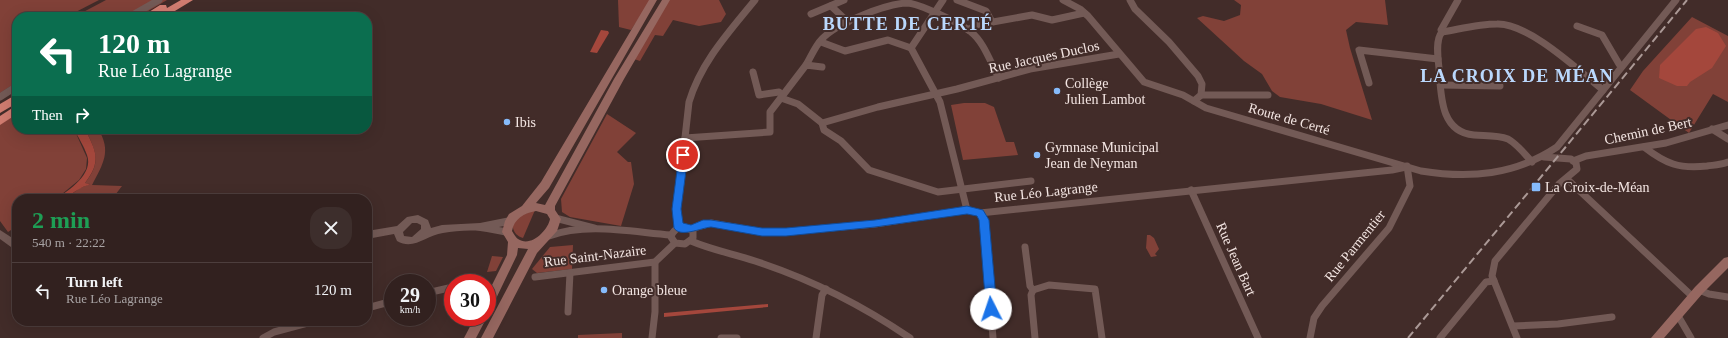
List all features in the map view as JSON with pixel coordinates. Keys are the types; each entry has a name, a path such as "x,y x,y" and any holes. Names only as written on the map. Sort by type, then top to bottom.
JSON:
{"highway":[{"path":"155,12 176,0"},
{"path":"167,12 188,0"},
{"path":"0,109 12,101"},
{"path":"0,117 12,109"},
{"path":"0,121 12,113"}],"main road":[{"path":"496,288 512,255 510,221 526,208 545,185 653,0"},
{"path":"487,338 533,250 554,228 553,215 550,206 619,79 666,0"},
{"path":"526,208 541,207 553,215"},
{"path":"510,236 525,245 544,239"},
{"path":"1657,338 1677,314 1728,261"},
{"path":"470,338 476,326"}],"street":[{"path":"138,12 159,0"},
{"path":"679,228 677,209 689,102 698,75 726,35 755,0"},
{"path":"811,14 844,0"},
{"path":"911,48 943,0"},
{"path":"957,0 986,12 992,22"},
{"name":"Route de Certé","path":"1063,0 1084,13 1144,82 1158,88 1183,95 1206,108 1407,166 1440,174 1478,175 1495,173 1544,158"},
{"path":"1130,0 1135,10 1169,42 1198,76 1202,84 1201,95"},
{"path":"1458,0 1441,30 1442,32 1438,43 1438,59 1444,106 1449,121 1454,130 1467,134 1508,140 1532,162"},
{"path":"1544,158 1558,147 1602,89 1676,0"},
{"path":"685,138 770,132 770,112 806,65 828,33 876,9 902,2 915,4 968,30 977,38 999,78"},
{"path":"831,6 848,22"},
{"path":"968,30 976,25 1032,15 1052,20 1084,13"},
{"path":"1442,32 1502,24 1542,40 1602,89"},
{"path":"1577,26 1602,36 1619,64 1622,66"},
{"path":"821,42 845,51 888,40 911,48 936,94 960,189 967,210"},
{"path":"1369,83 1360,50 1438,59"},
{"name":"Rue Jacques Duclos","path":"822,123 878,107 936,94 1030,69 1119,54"},
{"path":"806,65 822,68"},
{"path":"753,72 759,95 779,92 782,96 798,104 822,123 824,130 841,141 869,170 938,192 1031,181"},
{"path":"1442,85 1500,86"},
{"path":"0,97 12,89"},
{"path":"1194,101 1201,95 1268,95"},
{"name":"Chemin de Bert","path":"1544,158 1573,160 1586,156 1644,147 1728,125"},
{"path":"1712,129 1728,138"},
{"path":"1644,147 1668,164 1678,166 1687,167 1723,164 1728,162"},
{"path":"1517,338 1492,276 1495,262 1559,184 1567,179 1577,169 1577,166 1573,160"},
{"name":"Rue Léo Lagrange","path":"691,229 703,224 711,224 762,232 786,232 875,224 967,210 980,213 1392,170 1407,166"},
{"name":"Rue Parmentier","path":"1310,338 1314,318 1322,306 1385,233 1394,220 1410,186 1407,166"},
{"path":"1567,179 1696,294 1709,294 1728,298"},
{"name":"Rue Jean Bart","path":"1191,190 1258,338"},
{"path":"980,213 984,220 993,338"},
{"path":"553,215 604,230"},
{"path":"372,235 398,232 406,222 414,220 421,220 424,230"},
{"path":"398,232 402,240 409,241 416,239 424,230 480,227 510,221"},
{"path":"480,227 510,236"},
{"path":"544,239 562,231 604,230 671,235 679,228 685,227 691,229 694,233 691,241"},
{"path":"0,234 12,242"},
{"path":"671,235 672,240 675,243 681,245 691,241 776,268 826,289 879,316 910,338"},
{"name":"Rue Saint-Nazaire","path":"535,277 655,262 675,243"},
{"path":"0,244 12,244"},
{"path":"1024,247 1030,286 1033,290"},
{"path":"652,338 655,312 655,262"},
{"path":"568,312 570,273"},
{"path":"1440,338 1486,282 1494,281"},
{"path":"1033,290 1049,285 1096,289 1102,338"},
{"path":"816,338 822,295 826,289"},
{"path":"1033,290 1031,295 1035,338"},
{"path":"372,307 384,303"},
{"path":"1677,314 1691,338"},
{"path":"1513,326 1558,324 1612,317"},
{"path":"263,338 274,332 296,326"},
{"path":"721,338 737,338"}],"shaded area":[{"path":"0,0 99,0 76,12 12,12 12,85 0,93"},
{"path":"106,0 167,0 147,12 83,12"},
{"path":"618,0 651,0 631,30 619,27"},
{"path":"668,0 719,0 726,14 721,22 699,26 673,20 663,36 655,35 640,61 634,59"},
{"path":"1234,0 1385,0 1388,25 1356,22 1346,30 1372,120 1321,104 1280,97 1272,91 1262,74 1244,61 1197,18 1203,16 1224,21 1240,15 1241,5"},
{"path":"1692,17 1728,36 1728,102 1713,94 1689,133 1630,90 1643,71"},
{"path":"1706,27 1718,33 1726,46 1712,68 1690,82 1687,86 1677,86 1659,78 1660,65 1696,29"},
{"path":"601,30 608,31 609,33 597,53 590,52"},
{"path":"964,103 985,103 994,107 1006,142 1014,142 1018,155 963,160 951,105"},
{"path":"607,114 636,133 617,152 628,162 631,162 634,184 621,226 570,217 562,212 561,199"},
{"path":"12,117 12,134 76,134 87,158 86,169 79,180 62,194 12,194 12,229 8,232 0,221 0,124"},
{"path":"77,134 87,134 96,156 94,168 85,183 90,184 72,194 63,194 79,181 87,169 87,155"},
{"path":"87,134 100,134 105,144 104,157 100,170 92,185 122,186 116,194 72,194 80,188 90,184 85,183 94,169 96,156"},
{"path":"535,210 523,238 516,234 513,225 516,219 519,216"},
{"path":"1147,235 1154,238 1159,249 1155,254 1157,256 1151,257 1146,248"},
{"path":"573,245 572,269 537,273 532,269 550,247"},
{"path":"492,256 503,257 496,271 487,272"},
{"path":"768,304 768,307 664,317 664,313"},
{"path":"622,333 622,338 578,338 578,335"}],"railway":[{"path":"1408,338 1687,0"}],"place":[{"name":"Collège Julien Lambot","path":"1057,91"},
{"name":"Ibis","path":"507,122"},
{"name":"Gymnase Municipal Jean de Neyman","path":"1037,155"},
{"name":"La Croix-de-Méan","path":"1536,187"},
{"name":"Orange bleue","path":"604,290"}],"district":[{"name":"BUTTE DE CERTÉ","path":"908,24"},
{"name":"LA CROIX DE MÉAN","path":"1517,76"}],"route":[{"path":"683,155 677,209 679,228 685,227 691,229 703,224 711,224 762,232 786,232 875,224 967,210 973,210 980,213 984,220 991,309"}]}
